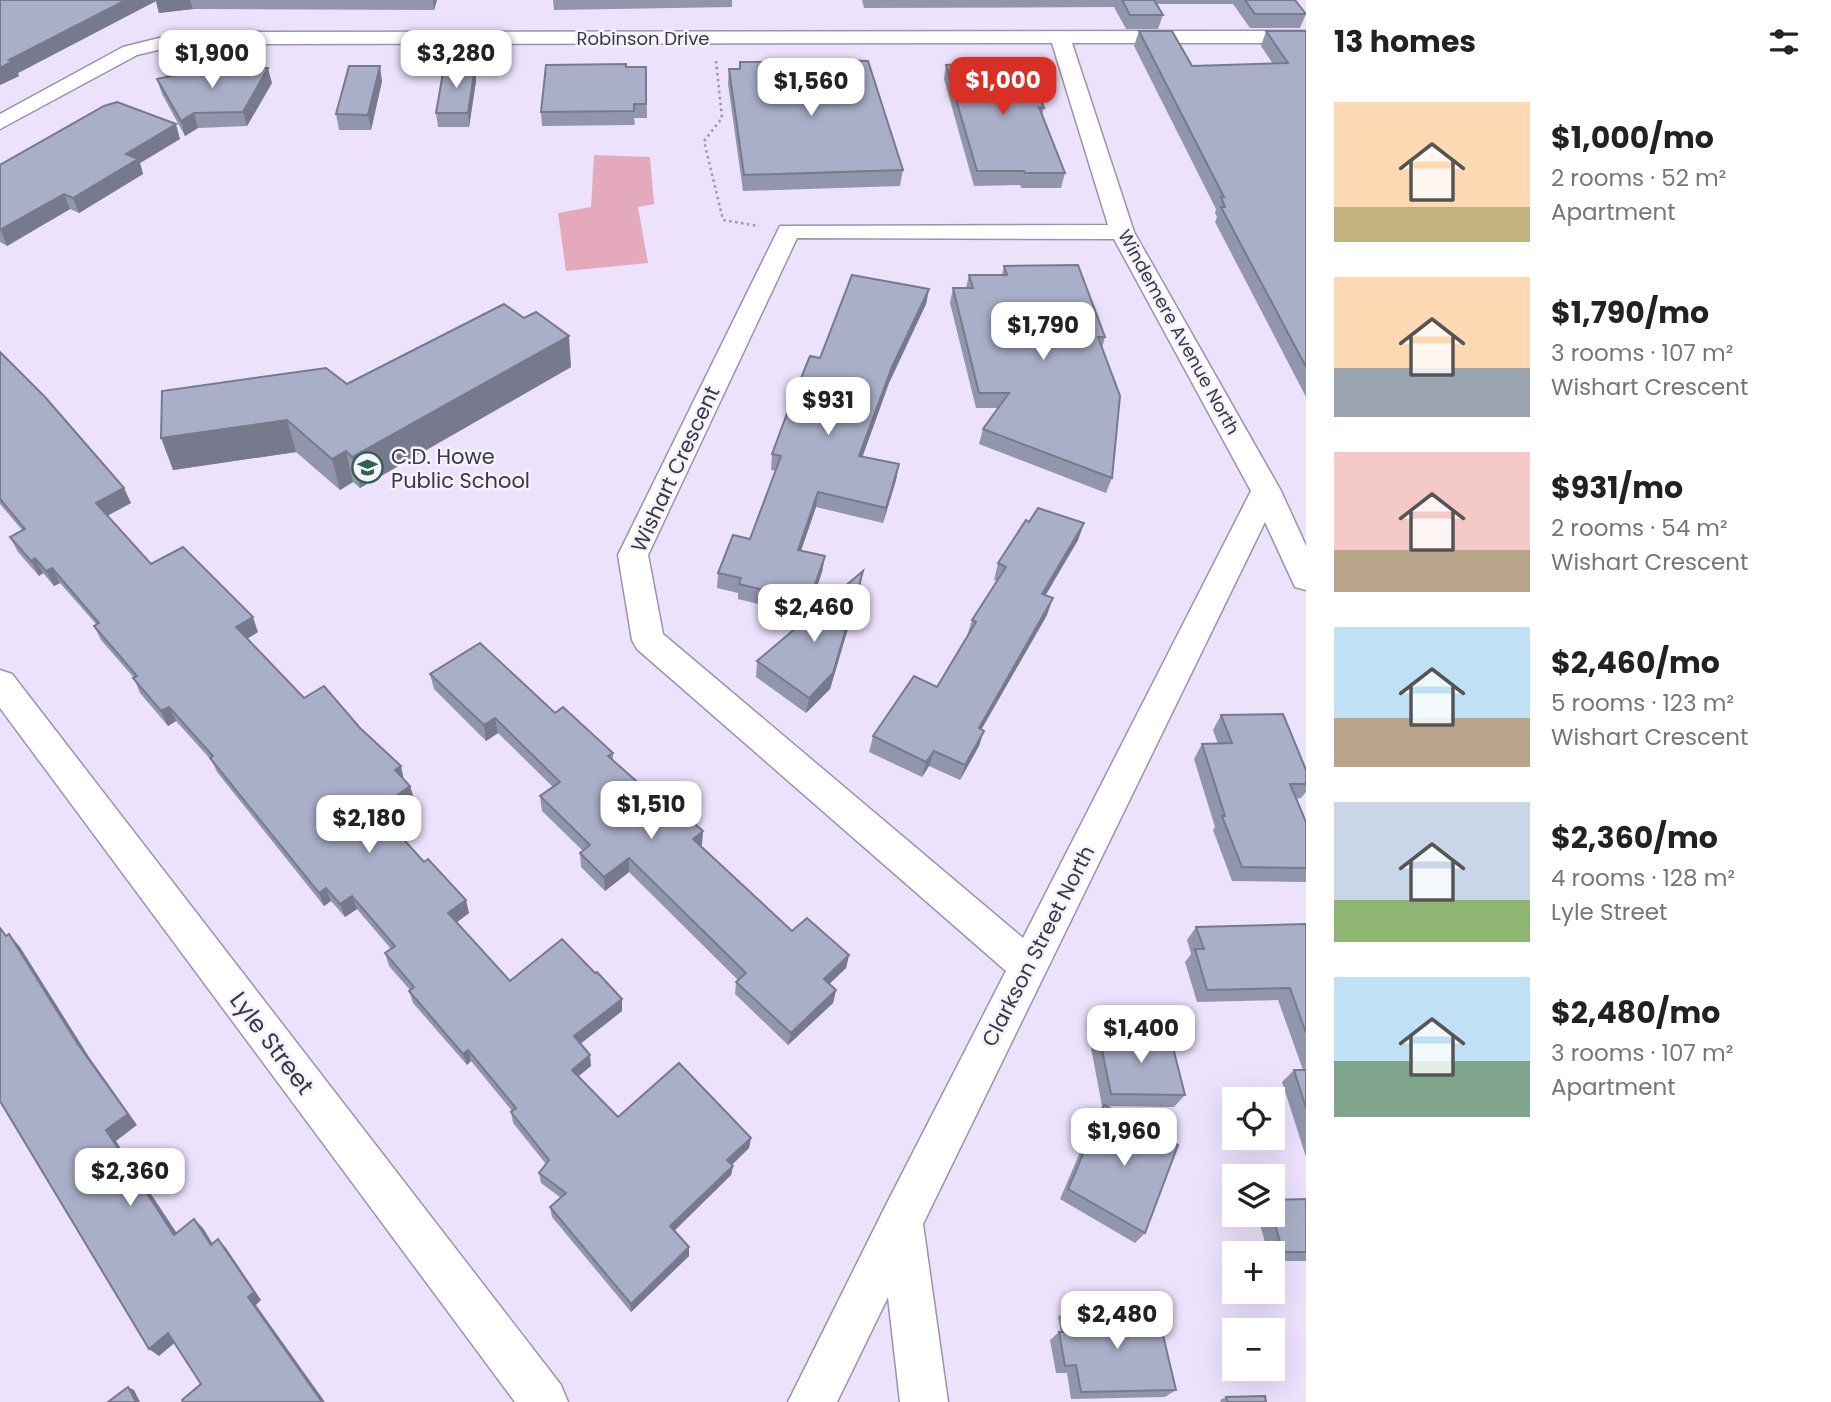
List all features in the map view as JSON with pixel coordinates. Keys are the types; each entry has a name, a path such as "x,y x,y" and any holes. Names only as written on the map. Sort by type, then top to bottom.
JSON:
{"street":[{"name":"Robinson Drive","path":"0,123 130,51 183,38 1306,37"},
{"name":"Windemere Avenue North","path":"1060,38 1122,232 1266,491 1306,579"},
{"path":"788,231 1122,232"},
{"name":"Wishart Crescent","path":"788,231 633,555 648,640 1028,966"},
{"name":"Clarkson Street North","path":"811,1402 1266,491"},
{"name":"Lyle Street","path":"0,684 544,1402"},
{"path":"901,1220 924,1402"}],"path":[{"path":"713,38 722,118 704,141 723,220 788,231"}],"shaded area":[{"path":"594,155 650,157 654,204 638,207 648,263 566,271 558,213 591,207"}],"building":[{"path":"0,0 126,0 9,60 13,61 0,68"},
{"path":"1122,0 1154,0 1163,15 1130,15"},
{"path":"1245,0 1295,0 1306,14 1255,14"},
{"path":"1139,31 1172,31 1192,66 1288,63 1266,31 1306,31 1306,367 1221,207 1225,207 1221,197 1224,197"},
{"path":"1004,58 1006,64 1026,63 1044,108 1039,107 1065,173 977,171 946,65 971,64 969,59"},
{"path":"789,59 868,61 903,170 744,175 729,69 740,69 740,62 790,62"},
{"path":"626,64 626,67 646,67 646,104 634,104 634,111 541,112 546,65"},
{"path":"221,66 268,68 243,112 194,113 181,121 157,79"},
{"path":"349,66 380,66 368,115 336,114"},
{"path":"444,67 475,67 468,113 436,113"},
{"path":"117,102 176,124 126,154 138,159 73,198 64,194 0,230 0,165 104,106"},
{"path":"1078,265 1105,337 1098,337 1120,396 1112,478 983,429 1009,393 979,393 953,288 973,288 969,275 1007,275 1004,266"},
{"path":"852,275 929,289 892,367 859,456 899,464 886,508 818,492 798,550 825,556 809,601 739,584 741,578 718,573 733,535 750,539 781,456 772,454 792,400 810,356 820,358"},
{"path":"504,304 524,318 536,312 569,336 352,457 346,451 332,459 287,420 161,438 162,391 326,368 347,384"},
{"path":"0,352 45,397 124,488 96,503 151,564 183,547 253,617 236,627 304,698 324,686 360,728 401,766 395,770 410,786 377,810 424,862 428,859 466,900 448,913 510,981 562,939 622,999 574,1036 590,1055 572,1070 618,1117 679,1063 751,1138 727,1160 733,1166 670,1226 689,1247 631,1304 550,1207 566,1193 539,1173 549,1160 511,1112 516,1108 468,1050 463,1054 409,991 414,987 385,953 395,946 352,896 340,904 326,888 319,893 210,758 213,756 169,707 161,711 133,678 137,676 94,626 99,623 52,568 46,571 35,558 31,561 10,537 25,529 0,499"},
{"path":"1038,508 1084,523 1042,594 1053,598 979,728 984,731 965,765 934,751 926,762 873,736 914,676 937,687 976,622 972,620 1006,567 998,563 1026,520 1029,522"},
{"path":"863,571 833,673 809,698 757,661"},
{"path":"480,643 555,713 563,707 613,753 608,756 660,802 665,798 703,831 693,839 792,931 807,918 849,955 824,979 836,990 791,1033 736,982 746,973 629,858 604,877 580,853 590,845 540,796 560,782 495,718 484,725 430,674"},
{"path":"1283,714 1306,770 1306,784 1290,784 1306,822 1306,868 1242,867 1222,816 1225,816 1202,744 1232,743 1221,715"},
{"path":"1306,924 1306,1033 1290,988 1207,990 1195,949 1204,949 1196,927"},
{"path":"0,928 6,936 9,934 79,1046 128,1114 106,1130 174,1235 194,1219 211,1245 218,1239 254,1292 248,1297 322,1402 183,1402 182,1400 201,1384 168,1333 149,1349 0,1101"},
{"path":"1099,1035 1170,1036 1185,1095 1111,1094"},
{"path":"1294,1070 1306,1070 1306,1108"},
{"path":"1104,1105 1178,1145 1145,1233 1068,1189"},
{"path":"1306,1199 1306,1252 1285,1252 1285,1241 1280,1241 1276,1227 1285,1227 1285,1200"},
{"path":"1146,1307 1152,1331 1162,1331 1176,1390 1081,1392 1076,1365 1065,1366 1059,1332 1072,1332 1067,1309"},
{"path":"128,1387 136,1402 108,1402"},
{"path":"1265,1396 1266,1402 1228,1402 1226,1397"}],"place":[{"name":"C.D. Howe Public School","path":"368,468"}]}
